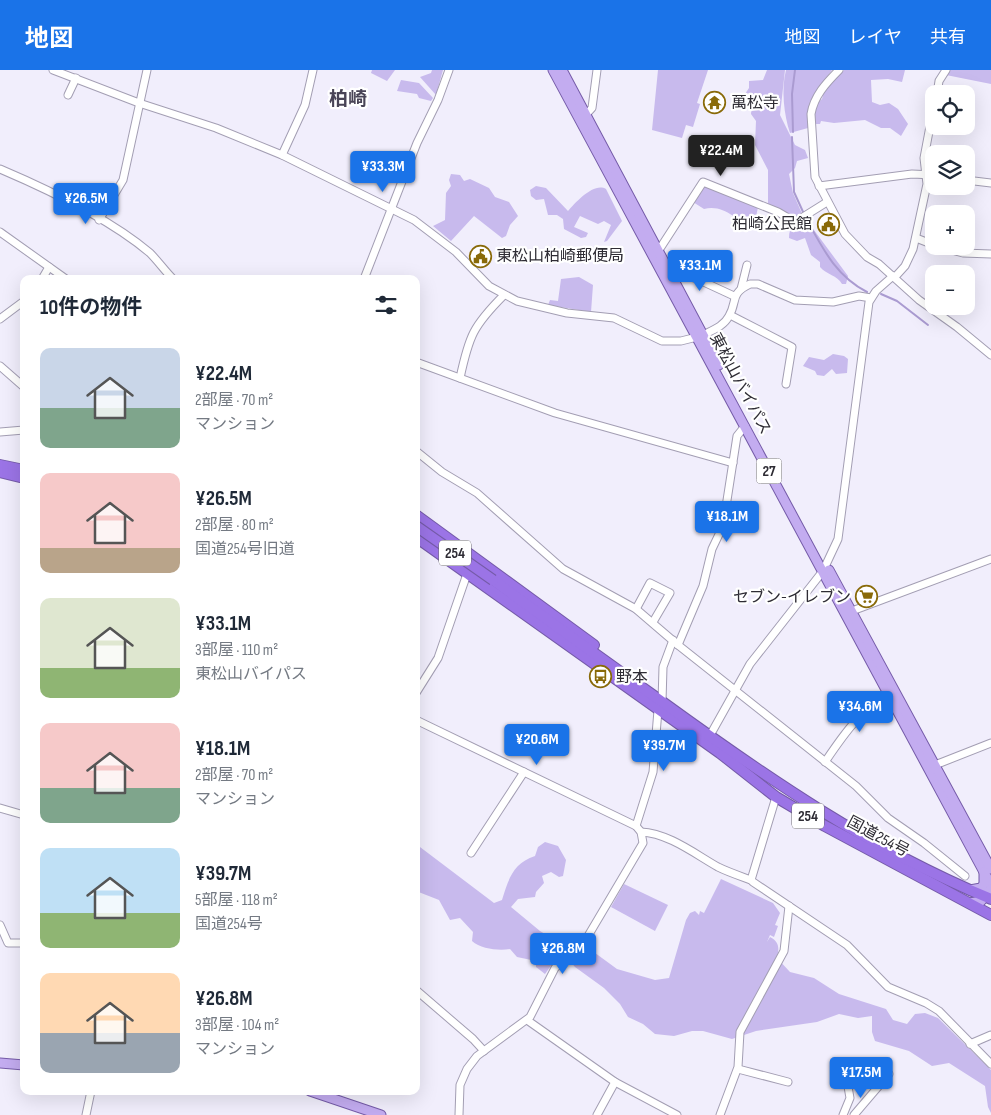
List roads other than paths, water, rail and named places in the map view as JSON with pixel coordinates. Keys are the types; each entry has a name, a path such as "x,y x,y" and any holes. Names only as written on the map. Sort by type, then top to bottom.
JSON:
{"highway":[{"path":"0,465 20,469"},
{"path":"0,472 20,477"},
{"path":"420,519 630,671 660,706"},
{"name":"254","path":"420,529 492,580 660,706"},
{"name":"254","path":"420,539 467,574 660,706"},
{"path":"467,574 478,571 478,561"},
{"name":"国道254号","path":"660,706 708,740 817,810 928,870 970,890 989,895"},
{"name":"国道254号","path":"708,740 776,797 825,826 991,915"}],"main road":[{"name":"東松山バイパス","path":"553,70 584,118 670,272 745,426 825,568 852,611 989,870"},
{"name":"東松山バイパス","path":"562,70 584,118 825,568 890,695 989,870"},
{"name":"27","path":"989,870 991,885"},
{"path":"970,890 981,888 989,870"},
{"path":"970,903 981,901 989,895"},
{"path":"0,1063 20,1065"},
{"path":"322,1095 382,1115"}],"street":[{"path":"53,70 139,103 216,128 282,155 392,209 414,220 439,237 489,286 504,295 533,306 566,313 614,318 662,341 680,341 700,336 721,326 730,314 734,296 741,289 754,283 795,300 833,302 862,296 871,298"},
{"path":"99,220 123,180 147,70"},
{"path":"282,155 305,105 313,70"},
{"path":"366,275 417,142 438,100 449,70"},
{"path":"584,118 592,108 598,70"},
{"path":"839,70 826,83 813,104 811,114 813,168 827,202 845,234 856,247 894,276 919,300 957,327 991,355"},
{"path":"938,85 946,70"},
{"path":"68,95 76,78"},
{"path":"925,153 925,166"},
{"path":"0,169 74,204 150,254 169,275"},
{"path":"819,186 912,174 925,175"},
{"path":"975,181 991,183"},
{"path":"658,250 703,182 778,212 795,222 827,202"},
{"path":"708,740 750,664 825,568 840,532 871,298 910,258 916,238 925,189"},
{"path":"0,232 60,275"},
{"path":"916,238 925,242"},
{"path":"975,253 991,254"},
{"path":"741,289 747,265"},
{"path":"44,275 49,267"},
{"path":"670,272 695,278 734,296"},
{"path":"460,378 468,341 473,331 504,295"},
{"path":"0,319 20,305"},
{"path":"730,314 792,347 786,384"},
{"path":"420,363 555,413 733,463"},
{"path":"0,366 20,384"},
{"path":"459,1115 462,1077 471,1062 527,1020 554,968 588,936 643,843 639,829 653,772 663,667 704,586 712,549 723,526 737,436 745,426"},
{"path":"0,432 20,430"},
{"path":"420,454 442,472 485,499 563,569 636,609 653,622 675,643 856,786 888,818 924,843 965,876"},
{"path":"852,611 991,558"},
{"path":"420,687 438,658 467,574"},
{"path":"636,609 650,583 670,593 653,622"},
{"path":"824,762 848,729 866,711 890,695"},
{"path":"420,722 639,829 652,832 698,854 719,868 751,880 847,945 888,987 926,1003 939,1011 991,1064"},
{"path":"934,765 991,743"},
{"path":"471,852 524,772"},
{"path":"751,880 776,797"},
{"path":"0,808 20,814"},
{"path":"720,1115 738,1069 740,1032 745,1019 784,950 789,906"},
{"path":"0,925 8,943 20,943"},
{"path":"420,993 473,1039 484,1051"},
{"path":"527,1020 615,1082 677,1115"},
{"path":"970,1044 991,1035"},
{"path":"738,1069 788,1082"},
{"path":"854,1115 889,1074"},
{"path":"843,1115 850,1098 847,1081"},
{"path":"597,1115 615,1082"},
{"path":"86,1115 90,1095"}],"waterway":[{"path":"793,132 792,94 795,70"},
{"path":"792,137 794,192 804,214"},
{"path":"807,220 831,261 856,286 867,292"},
{"path":"881,294 897,301 928,325"}],"place":[{"name":"萬松寺","path":"715,103"},
{"name":"柏崎公民館","path":"828,224"},
{"name":"東松山柏崎郵便局","path":"480,256"},
{"name":"セブン-イレブン","path":"867,597"},
{"name":"野本","path":"600,677"}],"district":[{"name":"柏崎","path":"348,99"}]}
